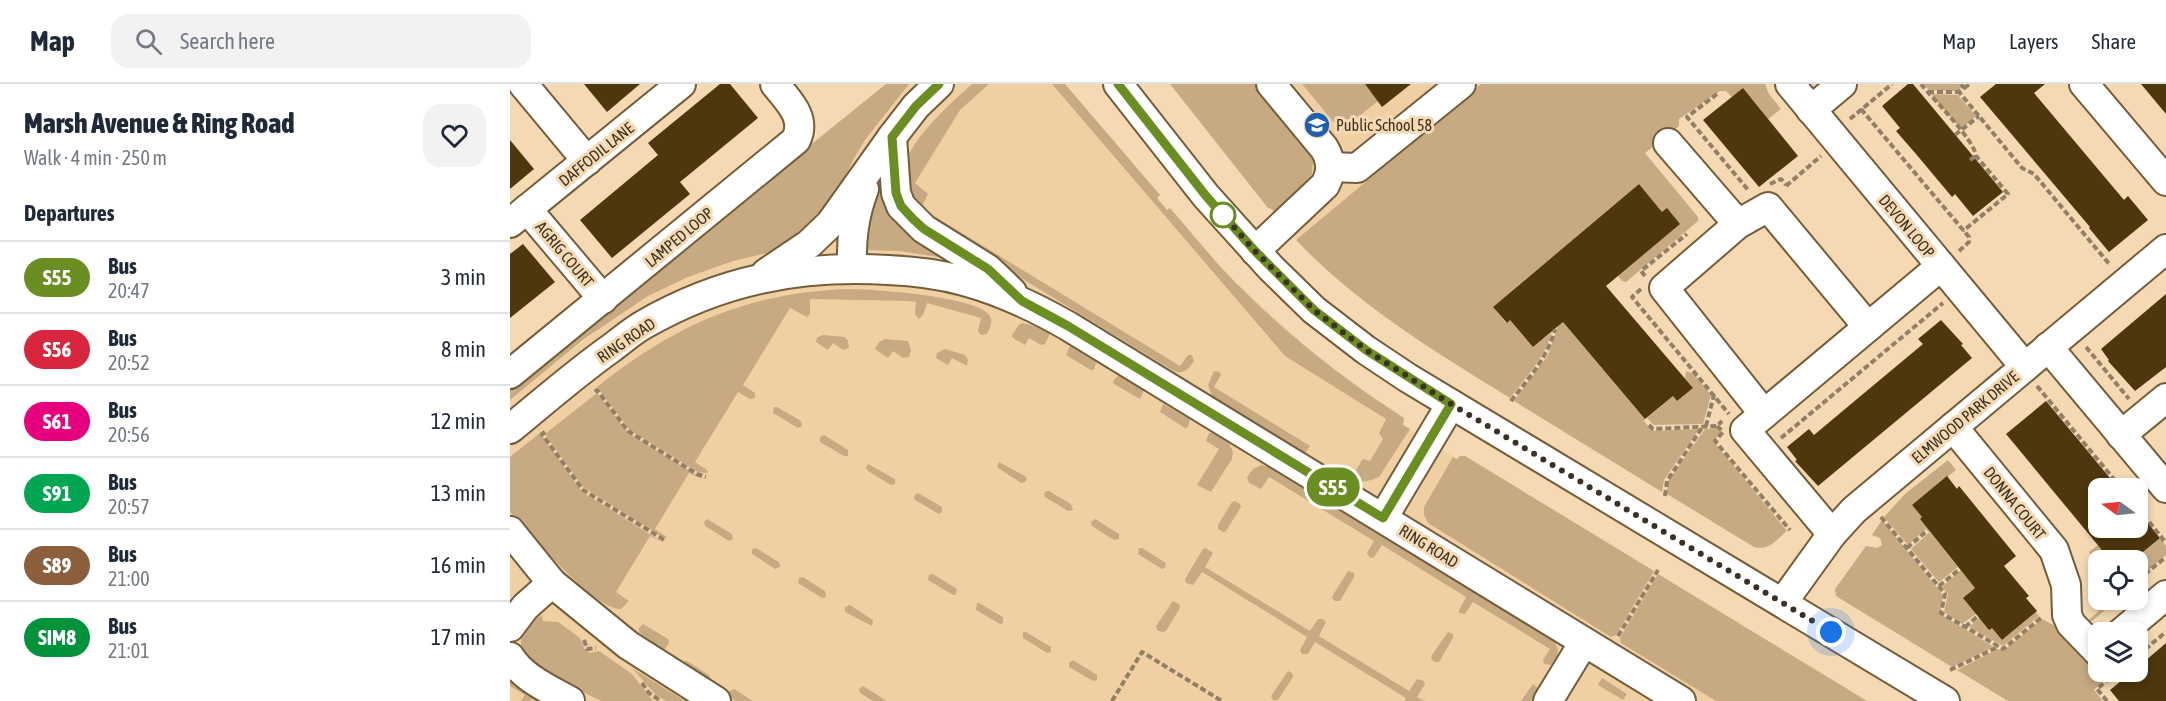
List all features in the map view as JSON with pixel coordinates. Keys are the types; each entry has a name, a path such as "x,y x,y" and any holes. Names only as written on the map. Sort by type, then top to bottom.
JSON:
{"street":[{"path":"523,84 587,161"},
{"name":"DAFFODIL LANE","path":"519,216 681,84"},
{"name":"LAMPED LOOP","path":"510,374 796,140 801,128 800,119 775,84"},
{"name":"RING ROAD","path":"757,279 809,244 830,224 916,106 939,84"},
{"path":"1118,84 1206,196 1255,251 1314,310 1366,350 1451,404 1945,701"},
{"path":"1255,251 1325,185 1330,176 1331,166 1324,148 1271,84"},
{"path":"1331,166 1357,168 1461,84"},
{"name":"DEVON LOOP","path":"1790,84 1948,260 2030,375"},
{"path":"1811,110 1842,84"},
{"path":"2084,84 2166,181"},
{"name":"RING ROAD","path":"852,268 851,241 855,212 864,188 892,137"},
{"name":"RING ROAD","path":"892,137 896,193 901,206 924,229 988,269 1022,301"},
{"path":"1668,143 1738,224"},
{"path":"1764,414 1664,288 1738,224 1759,195 1868,327"},
{"name":"AGRIG COURT","path":"519,216 603,299"},
{"name":"ELMWOOD PARK DRIVE","path":"1783,603 1832,534 1854,510 1953,427 2030,375 2048,347 2166,249"},
{"path":"1832,534 1744,430 1948,260"},
{"name":"RING ROAD","path":"510,429 641,326 687,303 757,279 808,270 852,268 918,272 964,281 1022,301 1068,326 1681,701"},
{"path":"2048,347 2166,488"},
{"path":"2121,435 2152,395"},
{"path":"1383,518 1451,404"},
{"name":"DONNA COURT","path":"1953,427 2054,550 2066,585 2067,615 2071,624 2088,642"},
{"path":"510,531 552,583 628,645 716,701"},
{"path":"510,627 525,607 552,583"},
{"path":"2134,622 2166,595"},
{"path":"1548,701 1584,642"},
{"path":"510,657 531,678 570,701"}],"path":[{"path":"1847,121 1892,84"},
{"path":"1921,84 1971,142 1976,156 2008,194 1963,231"},
{"path":"1961,84 1965,88"},
{"path":"1928,92 1959,93 1970,84"},
{"path":"1959,93 2022,168 2034,174 2110,265"},
{"path":"1718,94 1687,117 1759,195"},
{"path":"1862,109 1970,241 1948,260"},
{"path":"1955,135 1979,116"},
{"path":"1759,195 1786,185 1821,155"},
{"path":"1970,160 1976,156"},
{"path":"1759,195 1780,179 1786,185"},
{"path":"1773,444 1944,302"},
{"path":"1510,401 1541,361 1555,329"},
{"path":"2084,344 2130,400 2152,395"},
{"path":"2030,375 2113,478"},
{"path":"588,398 597,390 630,433 697,474 706,477"},
{"path":"1649,425 1653,429 1704,426 1717,426 1730,415 1714,394 1704,426 1667,481 1665,496"},
{"path":"552,426 542,434 581,488 666,541"},
{"path":"1717,426 1723,432 1715,441 1790,530"},
{"path":"1881,517 1946,594 1941,613 2003,649 2042,616"},
{"path":"2148,520 2166,543"},
{"path":"1907,548 1928,530"},
{"path":"2148,572 2166,557"},
{"path":"1939,586 1959,569"},
{"path":"1616,640 1658,570"},
{"path":"1965,627 1978,616"},
{"path":"2148,647 2166,632"},
{"path":"1950,670 1998,647"},
{"path":"1112,701 1142,652 1222,701"},
{"path":"2105,682 2097,689 2107,701"}],"shaded area":[{"path":"886,84 909,84 865,140 853,160 828,216 780,250 733,261 688,277 648,296 584,339 510,400 510,387"},
{"path":"903,84 1065,84 1160,195 1157,198 1167,210 1170,208 1233,280 1313,353 1347,380 1404,418 1403,425 1457,459 1465,456 1867,701 510,701 510,400"},
{"path":"972,84 989,84 960,110 915,183 928,194 921,208 1180,366 1188,355 1192,355 1194,361 1187,369 1182,372 1172,370 952,236 911,208 906,178 906,162 910,152 934,120"},
{"path":"1052,84 1065,84 1160,195 1157,198 1167,210 1170,208 1217,263 1273,319 1358,387 1404,418 1403,425 1410,429 1379,477 1362,482 1347,478 1336,471 1340,464 1354,473 1363,459 1370,461 1383,439 1379,433 1386,419 1285,356"},
{"path":"1170,84 1255,84 1306,145 1313,162 1311,183 1277,216 1272,209 1268,208"},
{"name":"Public School 58","path":"1171,84 1481,84 1379,165 1382,169 1296,240"},
{"path":"1302,84 1365,84 1378,101 1341,131"},
{"path":"1481,84 1765,84 1769,94 1781,109 1763,123 1762,111 1743,88 1732,97 1726,91 1720,91 1679,119 1679,126 1645,153 1698,217 1698,221 1626,282 1618,276 1662,212 1639,184 1493,307 1506,323 1510,320 1533,347 1552,332 1540,358 1510,398 1371,307 1320,264 1296,240 1381,169 1379,165"},
{"path":"1924,84 1959,84 1962,87 1958,91 1929,90"},
{"path":"1933,94 1958,95 1976,116 1961,129 1932,96"},
{"path":"882,180 944,258 900,251 865,250 867,220"},
{"path":"847,289 923,295 966,303 981,309 990,316 991,325 987,334 981,335 978,331 981,318 927,303 919,319 915,314 916,302 908,301 810,299 810,314 807,317 790,308 743,385 755,393 755,398 750,399 738,392 695,462 708,473 698,472 630,430 597,387 655,346 713,316 776,297"},
{"path":"1563,322 1645,419 1644,421 1652,431 1699,429 1664,480 1662,492 1514,401 1548,355 1558,326"},
{"path":"1022,323 1038,327 1049,333 1045,344 1041,345 1029,338 1025,345 1013,338 1012,335"},
{"path":"822,335 845,337 849,348 843,350 833,343 828,350 816,342 817,338"},
{"path":"885,339 908,341 911,350 909,357 903,358 893,351 888,358 875,349 879,342"},
{"path":"1070,346 1096,362 1094,370 1066,355"},
{"path":"945,349 965,355 968,360 967,366 952,358 948,365 936,358 937,353"},
{"path":"1214,371 1220,372 1221,375 1214,387 1310,446 1305,453 1212,396 1208,385"},
{"path":"1686,371 1694,374 1711,395 1703,424 1654,425 1647,418 1673,396 1677,401 1693,388 1685,378"},
{"path":"1119,375 1144,390 1140,399 1114,384 1113,381"},
{"path":"597,393 628,433 704,480 689,473 655,529 667,537 664,538 583,487 545,434"},
{"path":"1163,404 1190,419 1188,427 1185,428 1160,412"},
{"path":"774,407 801,421 802,426 798,428 773,413"},
{"path":"1716,428 1721,433 1713,441 1787,531 1768,546 1754,547 1667,494 1668,481 1705,429"},
{"path":"540,433 582,492 664,543 650,536 616,592 629,601 621,609 596,598 546,552 510,512 510,457"},
{"path":"1209,433 1229,443 1233,452 1232,459 1211,492 1197,485 1219,449 1206,441"},
{"path":"824,435 848,450 848,456 820,442 820,437"},
{"path":"1465,456 1654,571 1616,635 1611,637 1428,523 1424,515 1424,507 1453,457 1457,459"},
{"path":"1948,460 1956,470 1912,505 1922,517 1920,519 1927,528 1908,545 1884,517 1905,494"},
{"path":"999,462 1025,476 1027,479 1025,482 1021,483 998,468"},
{"path":"868,464 895,479 895,484 891,485 868,471 866,468"},
{"path":"1261,465 1269,467 1554,641 1558,649 1557,657 1551,665 1544,664 1543,660 1550,649 1473,602 1465,614 1459,613 1466,597 1382,545 1374,557 1370,558 1367,553 1374,541 1269,477 1261,489 1249,483 1247,477 1253,469"},
{"path":"1046,491 1071,504 1073,510 1068,511 1045,497"},
{"path":"918,493 942,507 942,512 939,514 915,500 914,496"},
{"path":"1235,501 1241,507 1226,531 1223,532 1218,529 1218,525 1232,502"},
{"path":"707,519 732,534 733,539 729,541 705,526 704,522"},
{"path":"1095,519 1119,534 1119,539 1114,540 1092,526 1091,522"},
{"path":"1882,520 1943,595 1940,614 1994,647 1952,667 1836,596 1835,589 1866,546 1877,548 1882,545 1880,538 1872,535"},
{"path":"1930,532 1958,567 1939,582 1911,549"},
{"path":"2160,538 2166,546 2166,555 2148,570 2148,550 2145,550"},
{"path":"2098,545 2102,550 2092,550"},
{"path":"756,548 779,562 780,567 775,569 752,554 752,549"},
{"path":"1139,548 1166,563 1165,568 1162,569 1138,554"},
{"path":"1206,548 1213,553 1205,567 1310,631 1318,619 1323,619 1326,622 1319,636 1409,691 1417,679 1424,681 1425,684 1417,697 1425,701 1404,701 1406,698 1315,642 1308,654 1302,654 1300,650 1307,637 1202,572 1193,585 1186,583 1185,579 1203,549"},
{"path":"1961,570 1975,588 1963,598 1976,614 1962,624 1944,612 1948,594 1942,587"},
{"path":"1348,571 1354,573 1354,577 1340,601 1335,601 1332,598 1333,595"},
{"path":"933,574 957,589 956,594 953,595 928,580 929,575"},
{"path":"1658,574 1867,701 1716,701 1621,643 1620,638"},
{"path":"803,577 825,591 826,597 822,598 798,583 799,578"},
{"path":"1173,601 1179,604 1180,608 1166,631 1157,630 1156,626"},
{"path":"977,603 1003,617 1003,623 1000,624 976,610"},
{"path":"850,605 873,620 872,626 845,612 845,607"},
{"path":"2099,610 2105,610 2092,621 2085,623"},
{"path":"2036,612 2039,616 2003,646 1969,627 1979,618 2002,640"},
{"path":"542,615 543,621 558,622 580,638 585,650 590,653 599,651 632,674 653,701 601,701 537,669 521,649 521,638 527,625"},
{"path":"2042,619 2059,628 2088,662 2088,682 2102,682 2094,690 2103,701 2008,701 1957,670 1998,649 2003,651"},
{"path":"643,624 668,639 669,643 665,649 660,648 639,632"},
{"path":"1023,632 1051,647 1051,652 1047,653 1023,638"},
{"path":"1448,632 1453,634 1453,638 1439,662 1435,662 1431,659 1432,655"},
{"path":"1073,660 1097,675 1097,680 1093,681 1069,667 1069,663"},
{"path":"684,661 709,675 711,679 709,681 682,664"},
{"path":"632,668 685,701 666,701 655,694"},
{"path":"1288,671 1293,677 1278,700 1273,700 1271,696"},
{"path":"510,677 548,701 532,699 521,701 525,695 510,686"},
{"path":"1602,678 1627,694 1623,700 1598,685"},
{"path":"1533,684 1538,688 1531,701 1521,701"},
{"path":"863,686 887,701 873,701 860,693 859,689"},
{"path":"734,689 753,701 736,701 729,697 728,692"}],"building":[{"path":"584,84 640,84 607,112"},
{"path":"720,84 730,84 758,118 680,182 690,194 612,258 580,220 658,155 648,143"},
{"path":"1365,84 1411,84 1382,107"},
{"path":"1908,84 1913,84 2003,192 1973,216 1955,194 1952,197 1896,131 1900,128 1882,106"},
{"path":"1996,84 2045,84 2034,93 2124,200 2128,196 2148,220 2109,252 1980,97"},
{"path":"2141,84 2166,84 2166,114"},
{"path":"1743,88 1798,156 1759,187 1703,120"},
{"path":"510,140 534,169 510,189"},
{"path":"1639,184 1662,212 1667,208 1680,224 1606,286 1693,388 1677,401 1673,396 1645,419 1563,322 1533,347 1510,320 1507,323 1493,307"},
{"path":"523,244 555,282 510,318 510,254"},
{"path":"2166,294 2166,367 2135,391 2108,361 2101,349"},
{"path":"1941,320 1963,344 1961,345 1972,358 1818,486 1795,461 1797,460 1787,447 1809,429 1814,435 1923,344 1918,339"},
{"path":"2046,401 2110,478 2088,478 2088,533 2006,434"},
{"path":"1947,476 1957,489 1959,486 2016,556 2004,566 2029,596 2026,598 2037,611 2002,640 1992,628 1989,630 1963,598 1975,588 1920,519 1922,517 1912,505"},
{"path":"2148,523 2160,538 2145,550 2102,550 2092,538 2148,538"},
{"path":"2166,643 2166,701 2119,701 2110,690 2120,682 2148,682 2148,658"}],"bus line":[{"name":"S55","path":"939,84 916,106 892,137 896,193 901,206 913,219 924,229 988,269 1022,301 1068,326 1383,518 1451,404 1366,350 1314,310 1255,251 1206,196 1118,84"}],"place":[{"name":"Public School 58","path":"1317,125"}],"route":[{"path":"1223,215 1218,209 1255,251 1314,310 1366,350 1408,378 1831,632"}]}
